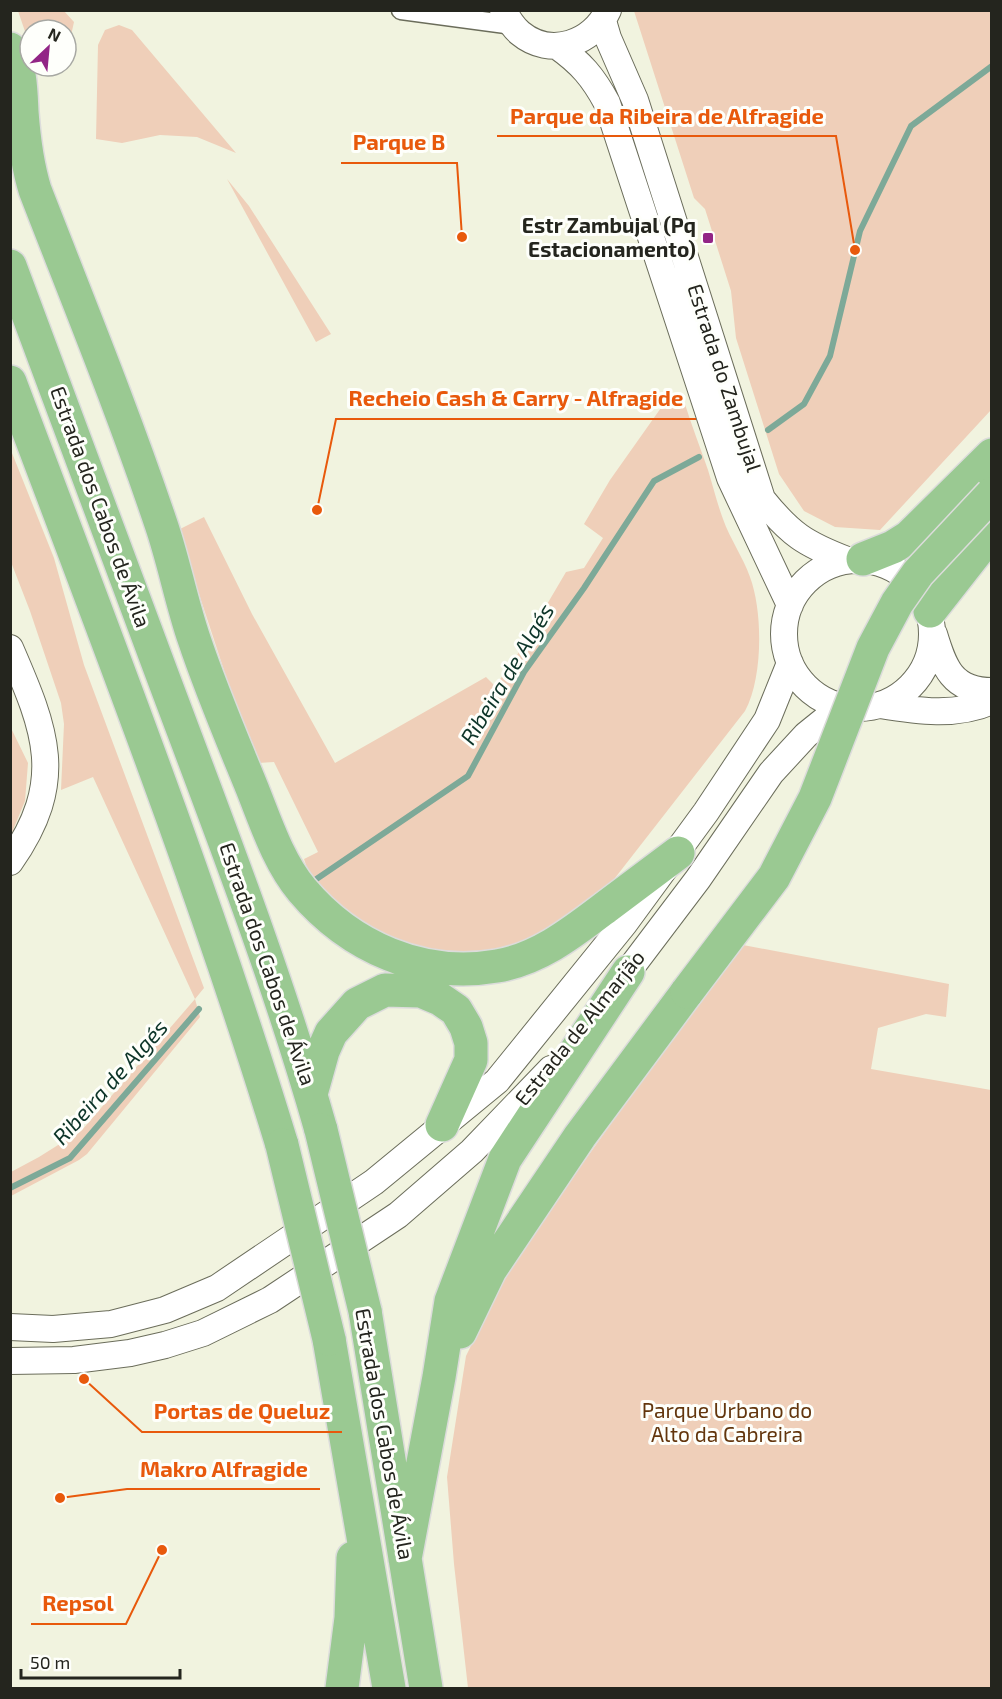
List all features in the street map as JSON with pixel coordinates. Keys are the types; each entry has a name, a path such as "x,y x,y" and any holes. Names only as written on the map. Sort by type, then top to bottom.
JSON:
{"highway":[{"path":"10,49 19,76 28,170 146,479 209,682 280,857 300,887 327,916 342,928 362,942 385,953 404,961 440,968 479,968 500,966 519,960 542,951 565,938 678,853"},
{"path":"10,168 119,467 152,570 150,643"},
{"name":"Estrada dos Cabos de Ávila","path":"10,266 249,904 311,1095 364,1311 426,1689"},
{"name":"Estrada dos Cabos de Ávila","path":"10,382 188,856 247,1030 282,1145 329,1339 389,1689"},
{"path":"855,560 893,547 909,537 992,455"},
{"path":"439,1377 490,1270 580,1136 774,877 815,798 873,648 897,603 918,573 992,494"},
{"path":"931,621 992,532"},
{"path":"405,1559 451,1301 505,1159 628,972"},
{"path":"311,1095 322,1051 331,1033 357,1004 385,990 421,991 440,999 456,1010 466,1027 471,1043 471,1060 442,1125"},
{"path":"342,1689 351,1618 356,1490"}],"street":[{"path":"401,10 507,18 532,41 557,46 575,43 591,34 606,16"},
{"name":"Estrada do Zambujal","path":"606,16 608,38 635,99 762,499 781,523 801,540 818,549 855,560"},
{"name":"Estrada do Zambujal","path":"557,46 588,72 608,103 730,478 790,604"},
{"path":"931,621 931,651 924,669 913,685 898,697 880,705 861,708 842,706 820,697 802,682 790,663 784,644 784,624 790,604 800,588 814,574 831,564 855,560 880,562 901,573 918,590 931,621 943,664 954,679 973,689 992,691"},
{"path":"10,648 33,702 41,726 45,750 45,782 42,798 28,834 10,862"},
{"name":"Estrada de Almarjão","path":"10,1327 27,1329 88,1327 139,1318 191,1300 217,1288 374,1182 497,1081 624,924 678,853 767,720 790,663"},
{"path":"880,705 917,711 961,711 992,701"},
{"name":"Estrada de Almarjão","path":"10,1361 82,1359 130,1353 203,1333 270,1300 398,1215 472,1151 545,1077 698,879 771,773 806,735 842,706"}],"green space":[{"path":"18,11 64,11 70,18 20,18"},
{"path":"634,11 991,11 991,410 880,530 835,527 804,511 779,474 736,338 731,291 705,209 694,198"},
{"path":"119,25 132,30 236,153 197,137 160,135 122,143 96,139 98,45 105,30"},
{"path":"227,179 249,206 331,334 316,342"},
{"path":"675,395 684,401 723,519 747,570 754,591 759,626 758,663 751,697 745,711 608,887 556,932 494,952 441,954 386,938 331,901 309,874 304,859 318,852 274,762 258,763 239,716 178,530 204,517 252,614 335,763 486,677 495,686 513,662 566,572 584,568 603,538 584,524 610,480 663,405"},
{"path":"10,448 54,558 84,665 204,988 195,999 93,777 61,790 64,724 61,703 11,562"},
{"path":"10,726 28,763 25,801 11,835"},
{"name":"Parque Urbano do Alto da Cabreira","path":"743,945 949,984 946,1017 926,1014 878,1028 871,1069 991,1090 991,1688 468,1688 447,1477 466,1356 511,1264 702,996"},
{"path":"195,999 200,1017 87,1154 11,1196 11,1172 82,1130"}],"waterway":[{"name":"Ribeira de Algés","path":"768,430 804,404 830,356 860,231 911,126 992,66"},
{"name":"Ribeira de Algés","path":"315,880 468,776 524,672 584,588 654,481 699,457"},
{"name":"Ribeira de Algés","path":"10,1188 70,1158 199,1009"}],"place":[{"name":"Parque B","path":"462,237"},
{"name":"Estr Zambujal (Pq Estacionamento)","path":"708,238"},
{"name":"Parque da Ribeira de Alfragide","path":"855,250"},
{"name":"Recheio Cash & Carry - Alfragide","path":"317,510"},
{"name":"Portas de Queluz","path":"84,1379"},
{"name":"Makro Alfragide","path":"60,1498"},
{"name":"Repsol","path":"162,1550"}]}
